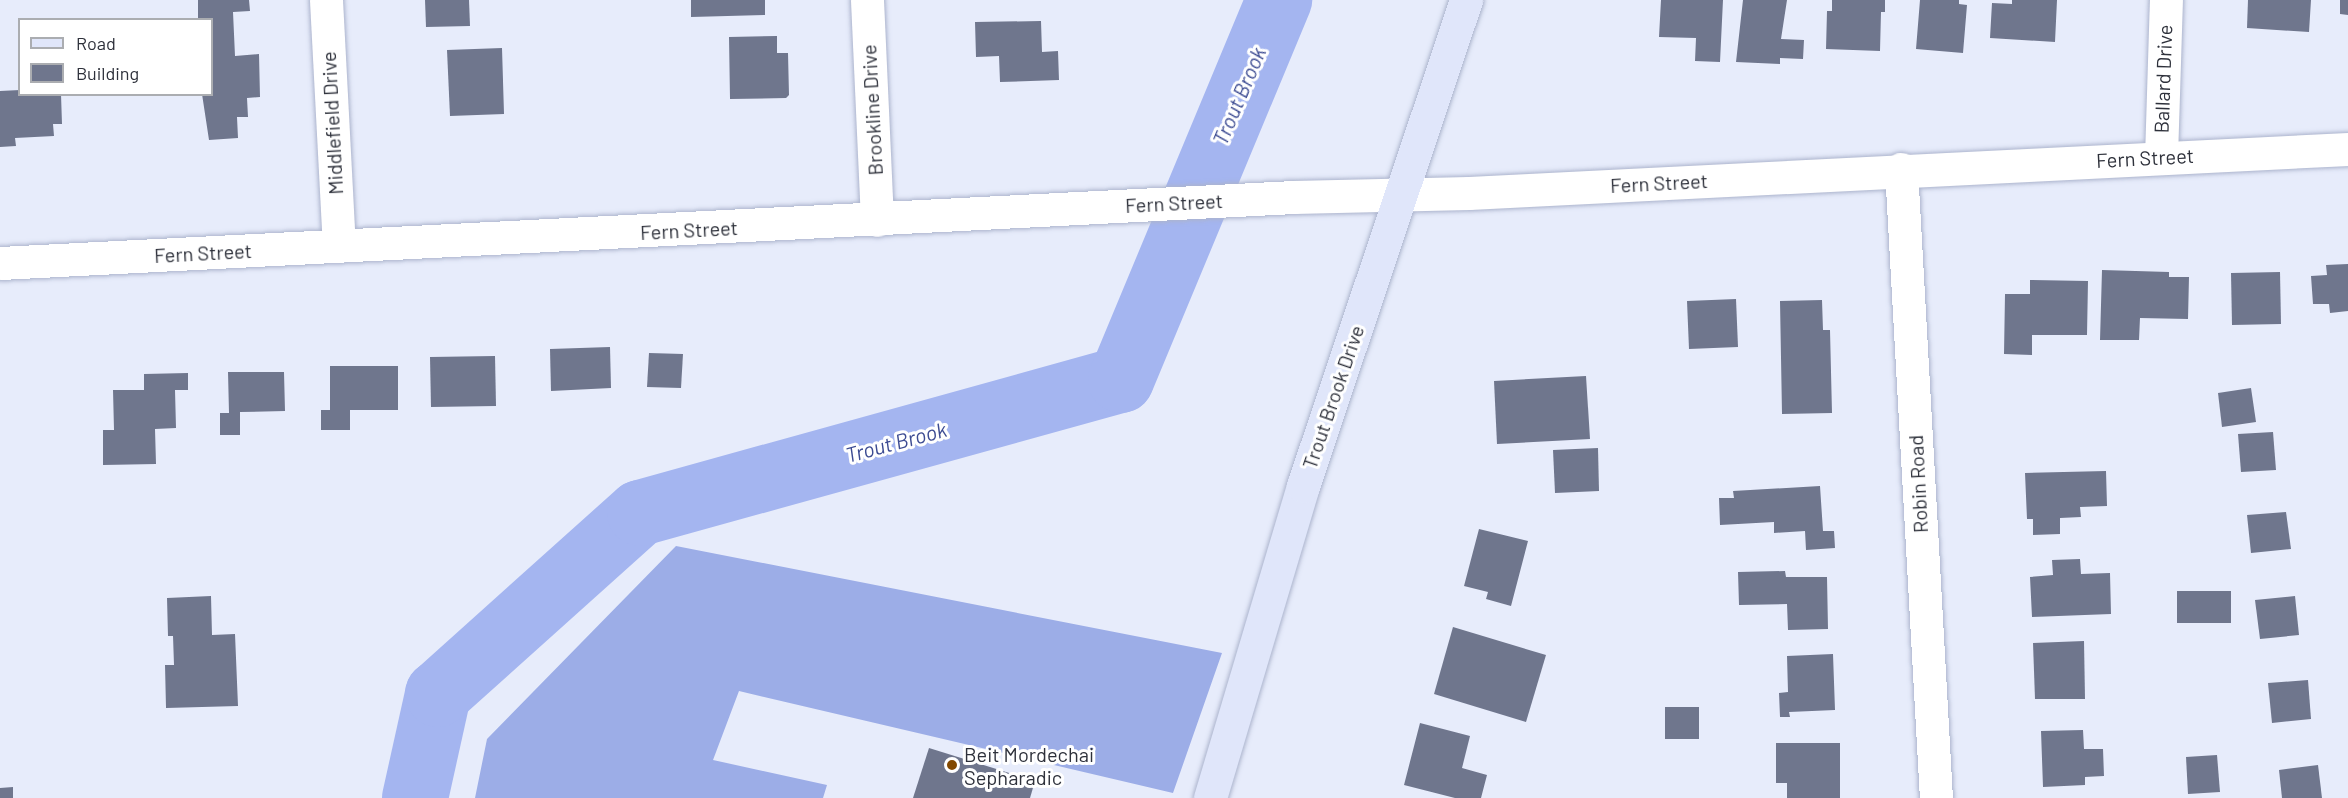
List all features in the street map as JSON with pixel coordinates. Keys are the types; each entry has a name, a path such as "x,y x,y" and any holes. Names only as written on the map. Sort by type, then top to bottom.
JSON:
{"main road":[{"name":"Trout Brook Drive","path":"1210,798 1303,486 1403,194 1466,0"}],"street":[{"name":"Middlefield Drive","path":"326,0 339,246"},
{"name":"Brookline Drive","path":"867,0 877,220"},
{"name":"Ballard Drive","path":"2161,158 2166,0"},
{"name":"Fern Street","path":"0,263 877,220 1147,204 2348,149"},
{"name":"Robin Road","path":"1901,169 1936,798"}],"shaded area":[{"path":"676,546 1222,653 1173,793 739,691 713,760 827,785 823,798 475,798 487,739"}],"building":[{"path":"198,0 249,0 250,11 233,12 235,56 259,54 260,97 247,98 248,117 237,117 238,138 209,140 202,96 213,96 213,18 198,18"},
{"path":"425,0 469,0 470,26 426,27"},
{"path":"691,0 765,0 765,15 691,17"},
{"path":"1661,0 1723,0 1720,62 1695,61 1696,38 1659,37"},
{"path":"1743,0 1787,0 1781,39 1804,40 1803,59 1780,58 1780,64 1736,62"},
{"path":"1832,0 1885,0 1885,12 1881,12 1880,51 1826,49 1827,11 1832,11"},
{"path":"1920,0 1959,0 1959,4 1967,5 1963,53 1916,49"},
{"path":"2012,0 2057,0 2055,42 1990,38 1992,3 2012,4"},
{"path":"2248,0 2311,0 2309,32 2247,28"},
{"path":"2340,0 2348,0 2348,15 2340,14"},
{"path":"1041,21 1042,52 1058,51 1059,80 1000,82 999,56 976,57 975,22"},
{"path":"777,36 777,53 788,53 789,95 786,98 730,99 729,37"},
{"path":"502,48 504,114 450,116 447,50"},
{"path":"18,90 18,96 61,96 62,124 53,124 54,136 15,138 16,146 0,147 0,91"},
{"path":"2348,264 2348,311 2330,313 2329,304 2313,304 2311,276 2327,275 2326,265"},
{"path":"2102,270 2169,272 2169,277 2189,277 2188,319 2140,318 2139,340 2100,340"},
{"path":"2280,272 2281,324 2232,325 2231,273"},
{"path":"2030,280 2088,281 2087,335 2032,335 2032,355 2004,354 2005,294 2030,294"},
{"path":"1736,299 1738,347 1689,349 1687,301"},
{"path":"1822,300 1823,330 1830,330 1832,413 1782,414 1780,301"},
{"path":"610,347 611,388 551,391 550,349"},
{"path":"649,353 683,354 681,388 647,387"},
{"path":"495,356 496,406 431,407 430,357"},
{"path":"330,366 398,366 398,410 350,410 350,430 321,430 321,410 330,410"},
{"path":"228,372 284,372 285,411 240,412 240,435 220,435 220,413 229,413"},
{"path":"188,373 188,390 175,390 176,428 155,429 156,464 103,465 103,430 114,430 113,390 144,390 144,374"},
{"path":"1586,376 1590,439 1497,444 1494,381"},
{"path":"2251,388 2256,422 2222,427 2218,393"},
{"path":"2273,432 2276,470 2241,472 2238,434"},
{"path":"1598,448 1599,491 1555,493 1553,450"},
{"path":"2106,471 2107,506 2080,507 2081,517 2060,518 2060,534 2033,535 2033,519 2027,519 2025,473"},
{"path":"1820,486 1823,531 1834,531 1835,548 1806,550 1805,531 1774,533 1774,522 1720,525 1719,498 1734,498 1733,491"},
{"path":"2286,512 2291,549 2251,553 2247,515"},
{"path":"1479,529 1528,541 1511,606 1486,599 1488,592 1464,586"},
{"path":"2080,559 2081,574 2110,573 2111,614 2032,617 2030,577 2053,575 2052,560"},
{"path":"1785,571 1786,577 1827,577 1828,629 1788,630 1787,604 1739,605 1738,572"},
{"path":"2177,591 2231,591 2231,623 2177,623"},
{"path":"211,596 212,635 235,634 238,706 166,708 165,665 174,665 173,636 168,636 167,598"},
{"path":"2295,596 2299,635 2260,639 2255,600"},
{"path":"1453,627 1546,655 1526,722 1434,694"},
{"path":"2084,641 2085,699 2035,699 2033,643"},
{"path":"1833,654 1835,710 1789,712 1790,717 1780,717 1779,693 1788,692 1787,656"},
{"path":"2308,680 2311,719 2272,723 2268,683"},
{"path":"1665,707 1699,707 1699,739 1665,739"},
{"path":"1420,723 1470,736 1462,768 1487,775 1481,798 1455,798 1404,785"},
{"path":"2083,730 2084,749 2103,749 2104,776 2085,777 2085,785 2043,787 2041,731"},
{"path":"1776,743 1840,743 1840,798 1787,798 1787,783 1776,783"},
{"name":"Beit Mordechai Sepharadic","path":"929,748 1035,781 1030,798 913,798"},
{"path":"2217,755 2220,792 2188,794 2186,757"},
{"path":"2318,765 2322,798 2282,798 2279,770"},
{"path":"13,787 13,798 0,798 0,788"}],"waterway":[{"name":"Trout Brook","path":"415,798 438,694 640,513 1121,380 1279,0"}],"place":[{"name":"Beit Mordechai Sepharadic","path":"952,765"}]}
